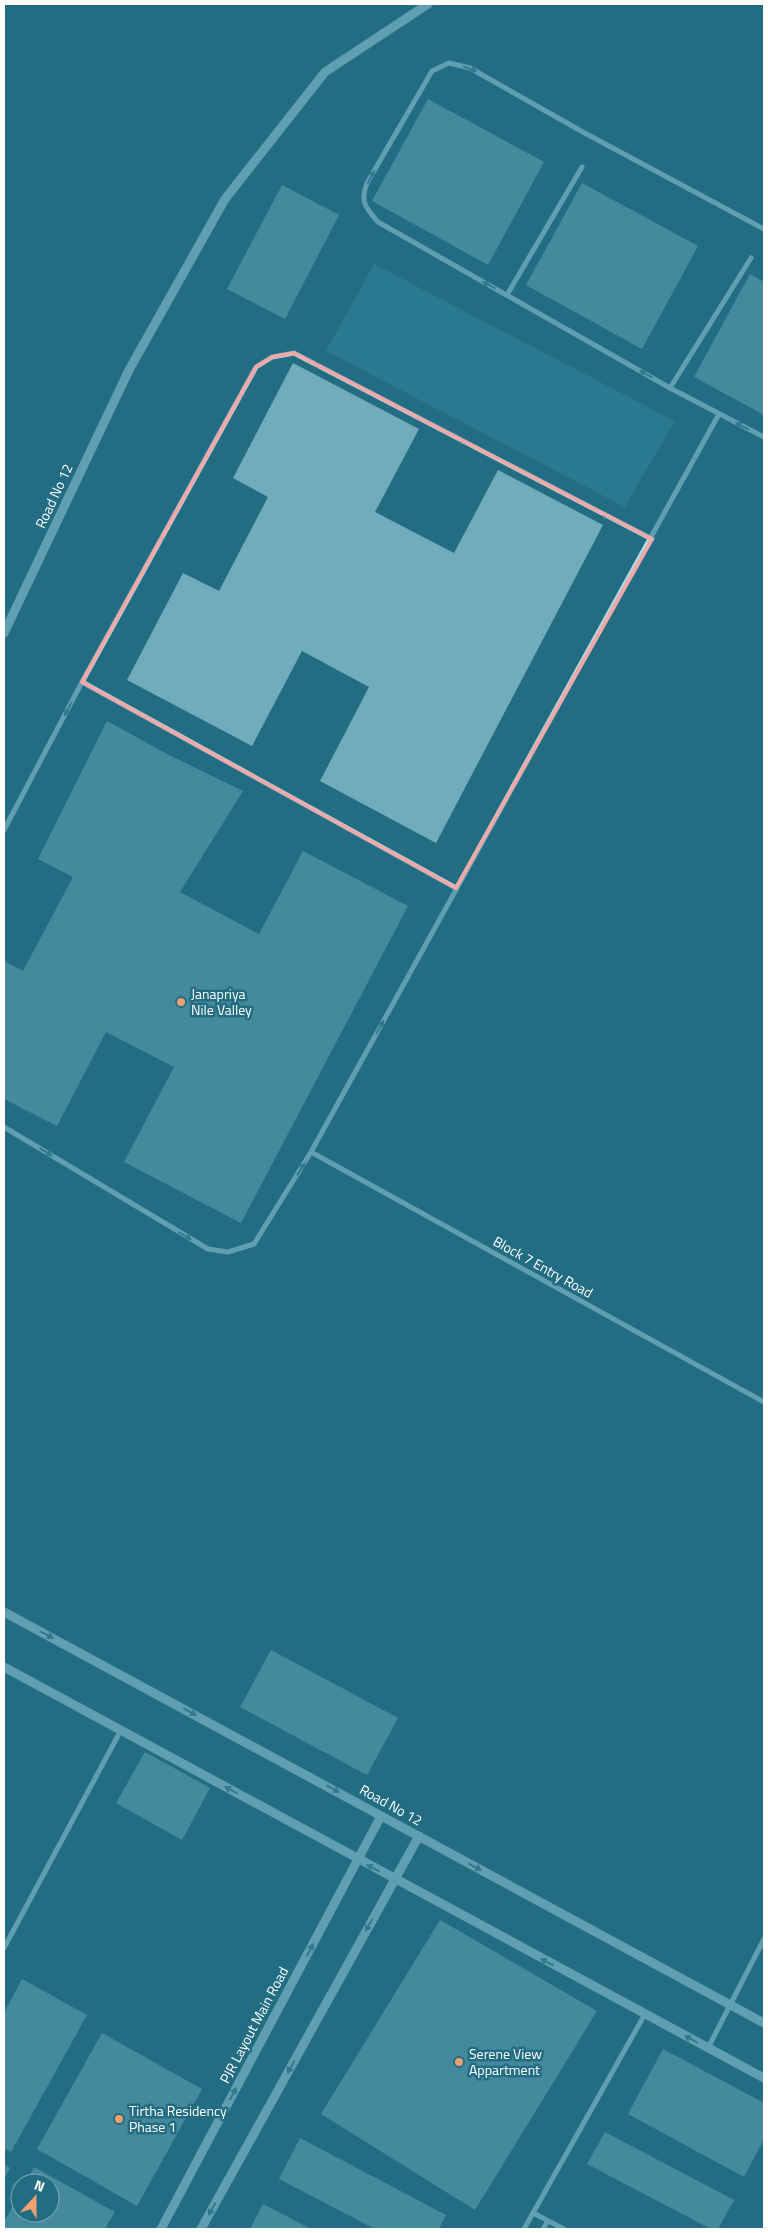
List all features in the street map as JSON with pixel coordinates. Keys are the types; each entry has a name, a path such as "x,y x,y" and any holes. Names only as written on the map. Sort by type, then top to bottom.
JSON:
{"street":[{"name":"Road No 12","path":"4,633 129,370 225,199 326,72 428,4"},
{"path":"764,229 581,131 470,68 449,63 432,71 367,182 362,197 367,209 378,222 670,388 764,437"},
{"path":"507,295 582,167"},
{"path":"670,388 750,258"},
{"path":"4,830 82,682 256,367 272,357 294,353 652,539"},
{"path":"4,1127 208,1249 228,1252 254,1244 311,1152 456,888 652,539 719,414"},
{"path":"82,682 456,888"},
{"name":"Block 7 Entry Road","path":"311,1152 764,1402"},
{"name":"Road No 12","path":"4,1612 764,2023"},
{"path":"4,1667 764,2078"},
{"path":"4,1948 121,1730"},
{"name":"PJR Layout Main Road","path":"161,2229 381,1816"},
{"path":"201,2229 419,1836"},
{"path":"708,2048 764,1939"},
{"path":"524,2229 646,2014"},
{"path":"533,2213 564,2229"},
{"path":"543,2229 548,2221"}],"highlighted area":[{"path":"294,353 652,539 456,888 82,682 256,367 272,357"}],"shaded area":[{"path":"374,264 675,421 625,507 326,351"}],"building":[{"path":"428,99 544,162 488,265 372,201"},
{"path":"582,183 698,246 642,349 526,285"},
{"path":"282,185 339,215 285,319 227,289"},
{"path":"750,274 764,282 764,415 694,377"},
{"path":"293,363 419,429 375,512 454,553 498,470 603,525 436,843 320,781 369,687 302,651 252,746 127,680 183,573 219,591 268,497 233,478"},
{"name":"Janapriya Nile Valley","path":"107,721 169,755 243,791 180,892 259,934 303,851 408,906 241,1223 124,1162 174,1067 106,1032 57,1126 4,1099 4,961 23,971 73,877 38,859"},
{"path":"271,1650 398,1718 367,1775 240,1707"},
{"path":"145,1752 210,1788 182,1840 116,1803"},
{"name":"Serene View Appartment","path":"440,1920 597,2011 475,2210 321,2114"},
{"path":"22,1979 87,2015 11,2152 4,2148 4,2013"},
{"name":"Tirtha Residency Phase 1","path":"102,2033 202,2089 137,2206 37,2149"},
{"path":"663,2049 764,2103 764,2139 744,2177 628,2114"},
{"path":"605,2132 734,2200 718,2229 711,2229 587,2164"},
{"path":"300,2138 446,2215 439,2229 375,2229 279,2179"},
{"path":"4,2164 10,2168 4,2180"},
{"path":"34,2167 45,2173 31,2173"},
{"path":"60,2181 115,2212 105,2229 4,2229 4,2222 10,2211 10,2223 60,2223"},
{"path":"263,2204 311,2229 250,2229"}],"place":[{"name":"Janapriya Nile Valley","path":"181,1002"},
{"name":"Serene View Appartment","path":"459,2062"},
{"name":"Tirtha Residency Phase 1","path":"119,2119"}]}
